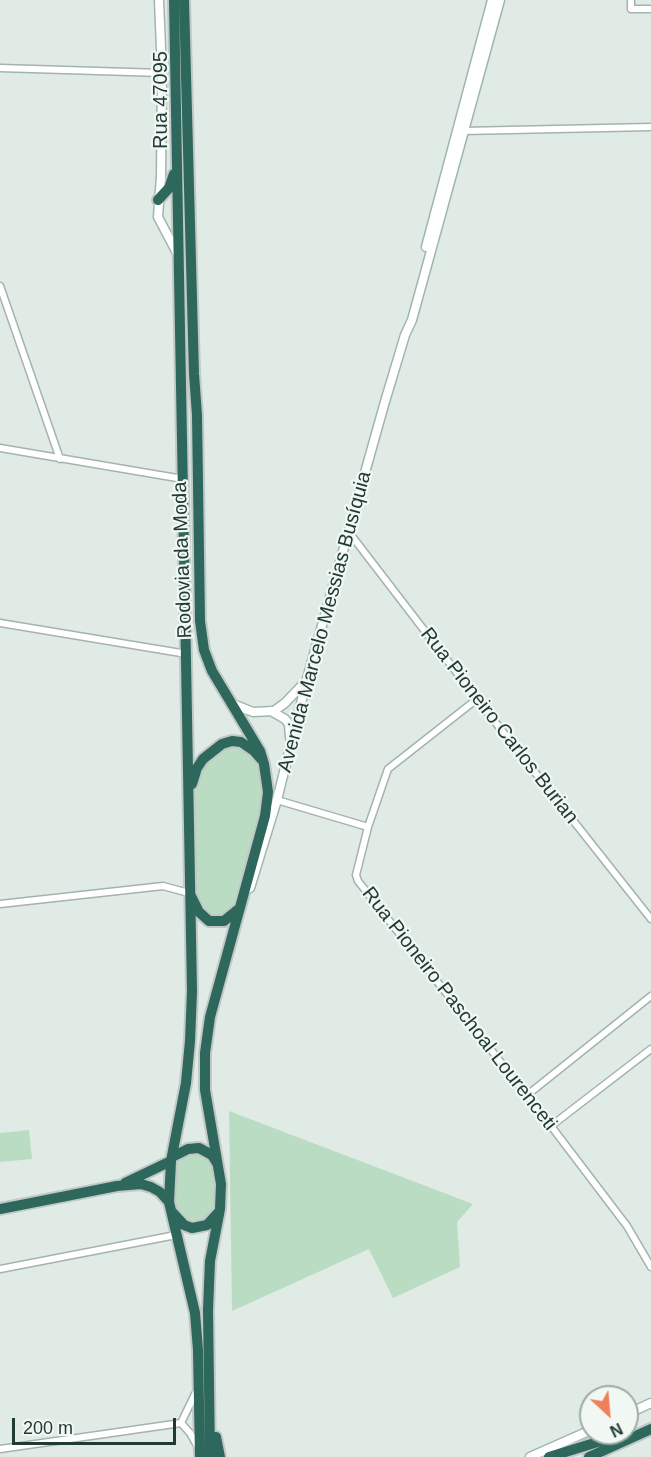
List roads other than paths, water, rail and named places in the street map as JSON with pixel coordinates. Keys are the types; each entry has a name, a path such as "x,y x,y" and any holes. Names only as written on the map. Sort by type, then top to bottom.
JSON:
{"highway":[{"name":"Rodovia da Moda","path":"171,1159 186,1083 192,991 174,0"},
{"name":"Rodovia da Moda","path":"184,0 197,415 200,621 204,650 212,671 254,738 264,764 268,792 265,816 210,1017 205,1053 205,1090 219,1166"},
{"path":"158,200 170,188 177,162"},
{"path":"189,795 197,768 209,752 222,744 232,741 241,742 254,751 264,764"},
{"path":"189,893 199,912 209,921 224,921 241,908"},
{"path":"117,1186 145,1175 188,1149 199,1148 212,1155 219,1166 220,1209 210,1261 208,1310 210,1396 204,1455"},
{"path":"171,1159 170,1205 195,1313 204,1455"},
{"path":"0,1209 117,1186 141,1185 151,1187 170,1205 184,1226 192,1228 207,1225 220,1209"},
{"path":"210,1396 220,1457"},
{"path":"589,1457 651,1427"},
{"path":"603,1457 651,1435"},
{"path":"549,1457 588,1445"}],"street":[{"name":"Rua 47095","path":"159,0 162,73 161,176 158,217 179,257"},
{"name":"Avenida Marcelo Messias Busíquia","path":"241,908 251,887 277,800 307,679 405,335 406,319 461,131 492,0"},
{"path":"500,0 461,131 651,127"},
{"path":"631,0 631,9 651,9"},
{"path":"0,68 162,73"},
{"path":"0,286 60,459"},
{"path":"0,448 183,480"},
{"name":"Rua Pioneiro Carlos Burian","path":"348,531 651,919"},
{"path":"0,623 187,654"},
{"path":"233,704 253,712 271,711 285,703 307,679"},
{"name":"Rua Pioneiro Paschoal Lourenceti","path":"477,699 388,769 356,871 358,881 627,1226 651,1267"},
{"path":"271,711 289,724 291,743"},
{"path":"277,800 368,827"},
{"path":"0,904 163,886 189,893"},
{"path":"526,1096 651,996"},
{"path":"551,1126 651,1048"},
{"path":"0,1269 176,1235"},
{"path":"181,1423 200,1383"},
{"path":"0,1449 181,1423"},
{"path":"181,1423 204,1455"},
{"path":"530,1457 579,1435"}]}
